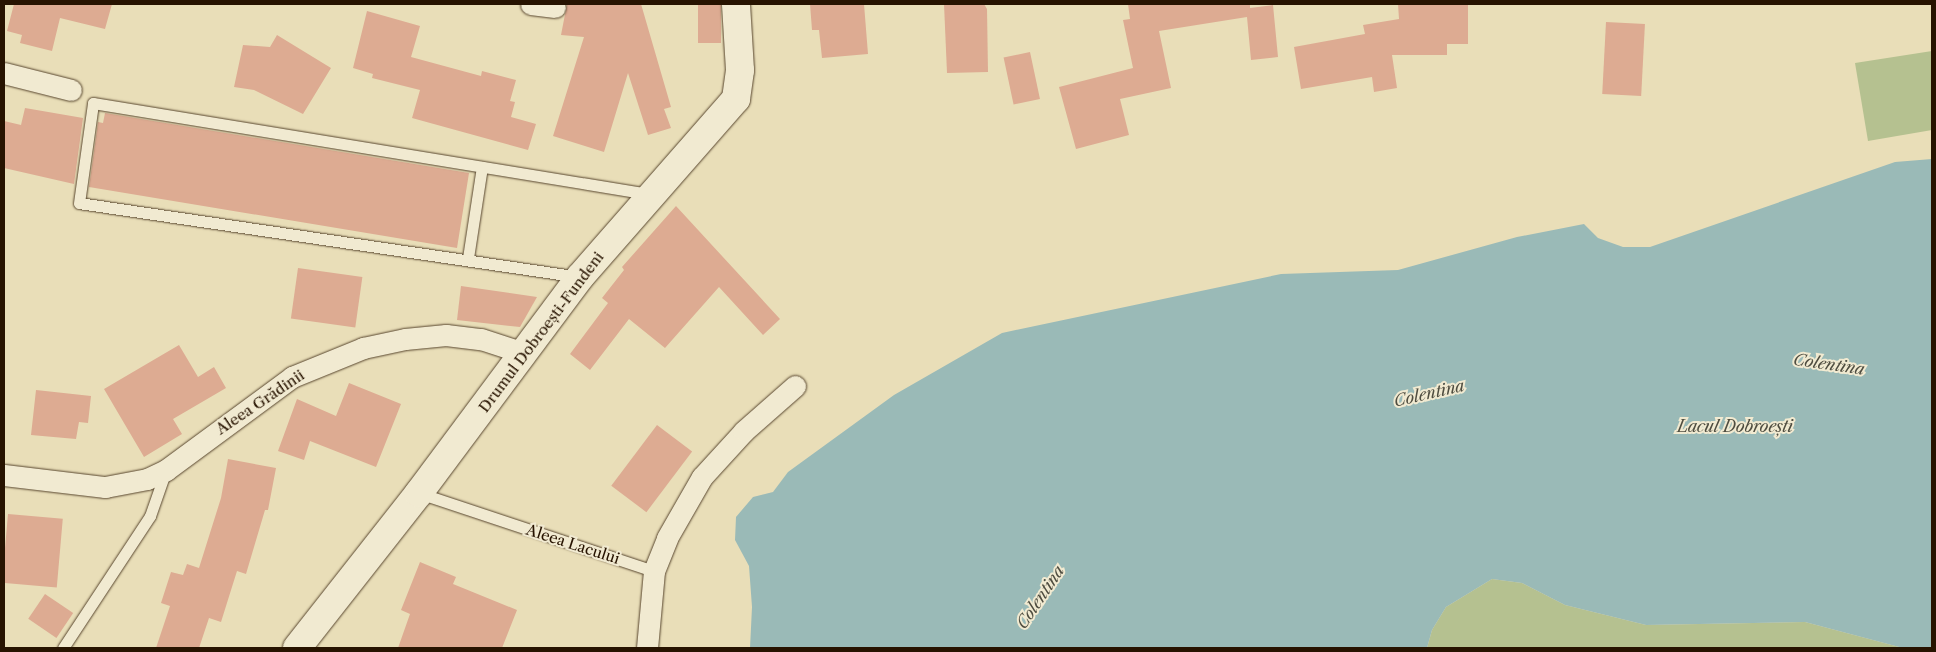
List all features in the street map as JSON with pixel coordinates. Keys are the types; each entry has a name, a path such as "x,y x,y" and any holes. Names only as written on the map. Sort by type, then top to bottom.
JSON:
{"street":[{"path":"531,4 555,7"},
{"name":"Drumul Dobroești-Fundeni","path":"297,648 419,493 580,277 736,99 740,70 736,4"},
{"path":"4,73 71,90"},
{"name":"Aleea Grădinii","path":"4,475 105,487 130,484 166,470 292,377 363,348 446,334 480,339 524,353"},
{"path":"647,648 654,571 667,538 702,477 744,431 794,386"}],"lane":[{"path":"580,277 468,258 79,203 93,102 651,195"},
{"path":"468,258 482,167"},
{"path":"63,648 150,516 166,470"},
{"name":"Aleea Lacului","path":"419,493 654,571"}],"green space":[{"path":"1932,51 1932,130 1868,141 1855,63"},
{"path":"1492,579 1522,583 1565,605 1646,625 1805,622 1903,648 1427,648 1432,630 1446,607"}],"water":[{"name":"Lacul Dobroești","path":"1932,159 1932,648 1903,648 1805,622 1646,625 1565,605 1522,583 1492,579 1446,607 1432,630 1427,648 750,648 752,607 749,566 735,540 736,517 753,497 773,492 788,472 894,395 1002,333 1281,274 1398,270 1517,237 1584,224 1598,238 1623,247 1650,247 1895,162"}],"building":[{"path":"14,4 112,4 105,29 60,18 52,51 20,43 22,35 7,31"},
{"path":"567,4 641,4 671,107 664,109 671,128 648,135 628,73 604,152 553,136 584,37 561,35"},
{"path":"698,4 721,4 721,43 698,43"},
{"path":"810,4 864,4 868,54 822,58 819,30 812,30"},
{"path":"944,4 984,4 987,9 988,72 947,73"},
{"path":"1128,4 1250,4 1250,8 1273,5 1278,57 1251,60 1247,17 1159,31 1171,88 1120,99 1129,135 1076,149 1059,87 1133,68 1123,20 1130,19"},
{"path":"1398,4 1468,5 1468,44 1447,44 1447,55 1392,55 1397,88 1374,92 1372,77 1301,89 1294,47 1365,34 1363,25 1399,19"},
{"path":"367,11 420,26 411,57 481,76 482,71 516,80 510,101 515,102 511,117 536,124 528,150 412,118 420,90 372,78 373,74 353,68"},
{"path":"1606,22 1645,24 1641,96 1602,94"},
{"path":"277,35 331,68 303,114 254,90 234,87 243,45 270,47"},
{"path":"1030,52 1040,99 1014,105 1004,58"},
{"path":"25,108 83,118 74,184 4,168 4,121 21,125"},
{"path":"105,113 469,173 457,248 89,187 98,122 103,123"},
{"path":"676,206 780,319 763,335 719,287 665,348 629,319 590,370 570,354 608,303 602,298 624,270 622,267"},
{"path":"298,268 362,277 355,328 291,319"},
{"path":"461,286 537,297 520,327 457,320"},
{"path":"179,345 198,377 214,367 226,388 173,419 182,434 144,457 104,389"},
{"path":"349,383 401,404 376,467 310,441 304,460 278,451 297,399 336,416"},
{"path":"36,390 91,396 88,423 79,422 76,439 31,435"},
{"path":"657,425 692,451 646,512 611,486"},
{"path":"228,459 276,468 268,510 265,510 246,574 237,571 221,622 209,618 199,648 156,648 170,606 161,603 171,572 183,575 187,564 199,568 221,498"},
{"path":"8,514 63,519 57,588 4,583"},
{"path":"420,562 456,577 453,584 517,610 502,648 398,648 410,614 401,610"},
{"path":"45,594 73,613 56,638 28,619"}],"water label":[{"name":"Colentina","path":"1829,364"},
{"name":"Colentina","path":"1429,393"},
{"name":"Colentina","path":"1040,597"}]}
